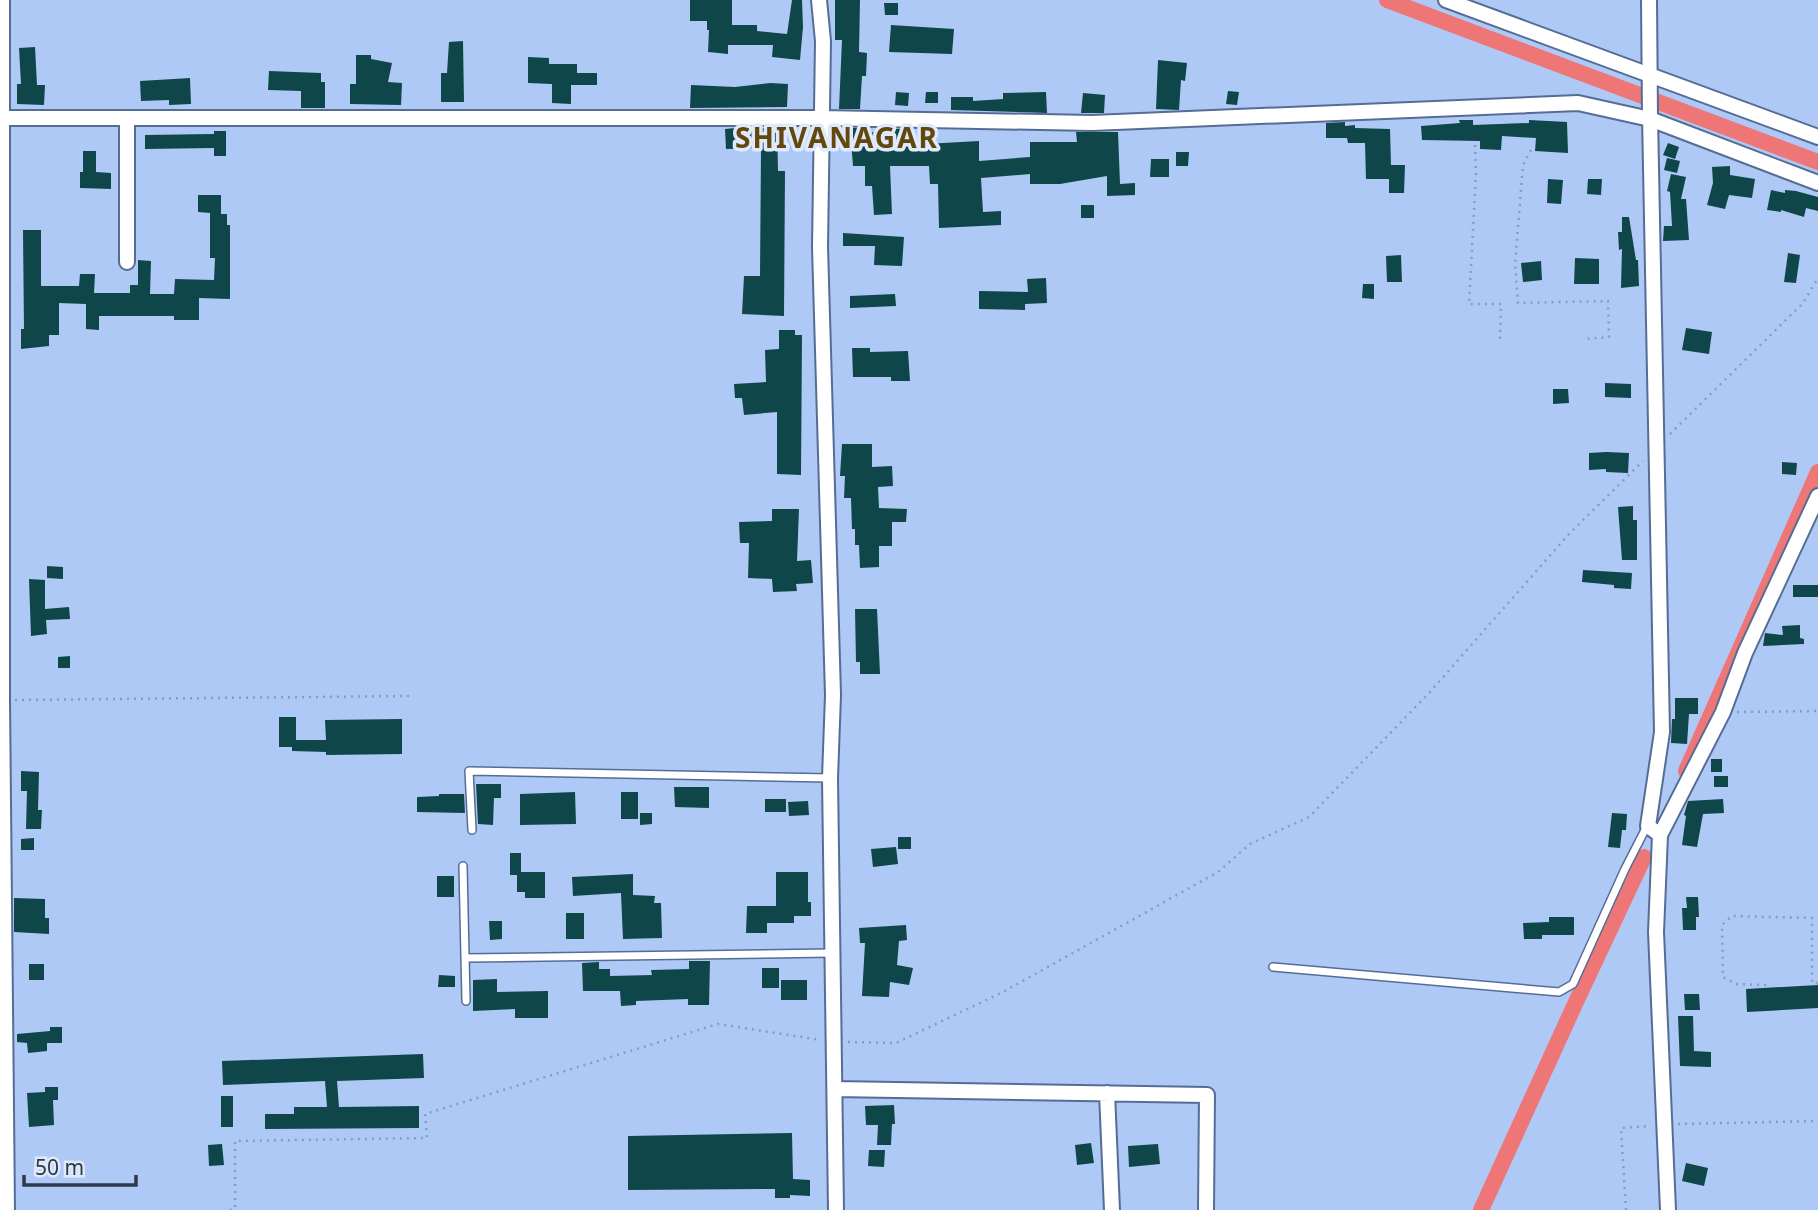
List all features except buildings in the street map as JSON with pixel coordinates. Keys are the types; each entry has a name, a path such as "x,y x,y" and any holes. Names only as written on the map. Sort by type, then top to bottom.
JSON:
{"street":[{"path":"2,0 2,700 7,1210"},
{"path":"819,0 822,41 820,247 833,695 831,778 836,1210"},
{"path":"1446,0 1649,82 1818,137"},
{"path":"1649,0 1662,732 1654,830 1668,1210"},
{"path":"1,118 821,118 1092,123 1578,103 1650,118 1818,183"},
{"path":"127,262 128,120"},
{"path":"1654,830 1723,712 1745,653 1818,496"},
{"path":"835,1089 1207,1095 1206,1210"},
{"path":"1107,1093 1112,1210"}],"lane":[{"path":"472,830 469,771 831,778"},
{"path":"1273,967 1559,992 1573,984 1625,869 1654,830"},
{"path":"463,866 466,1001"},
{"path":"465,958 834,953"}],"path":[{"path":"1475,145 1469,304 1501,304 1500,340"},
{"path":"1531,150 1523,165 1515,264 1518,303 1608,301 1609,337 1586,339"},
{"path":"1664,440 1803,303 1818,278"},
{"path":"230,1210 235,1209 235,1141 427,1138 425,1114 718,1024 835,1042 897,1043 1003,992 1218,872 1250,844 1309,817 1430,692 1568,535 1645,459"},
{"path":"2,700 410,696"},
{"path":"1723,712 1818,711"},
{"path":"1766,985 1736,984 1723,977 1722,925 1732,916 1812,918 1812,983 1818,983"},
{"path":"1626,1210 1621,1128 1818,1121"}],"waterway":[{"path":"1387,0 1818,162"},
{"path":"1686,771 1818,472"},
{"path":"1481,1210 1644,857"}],"district":[{"name":"SHIVANAGAR","path":"837,138"}]}
